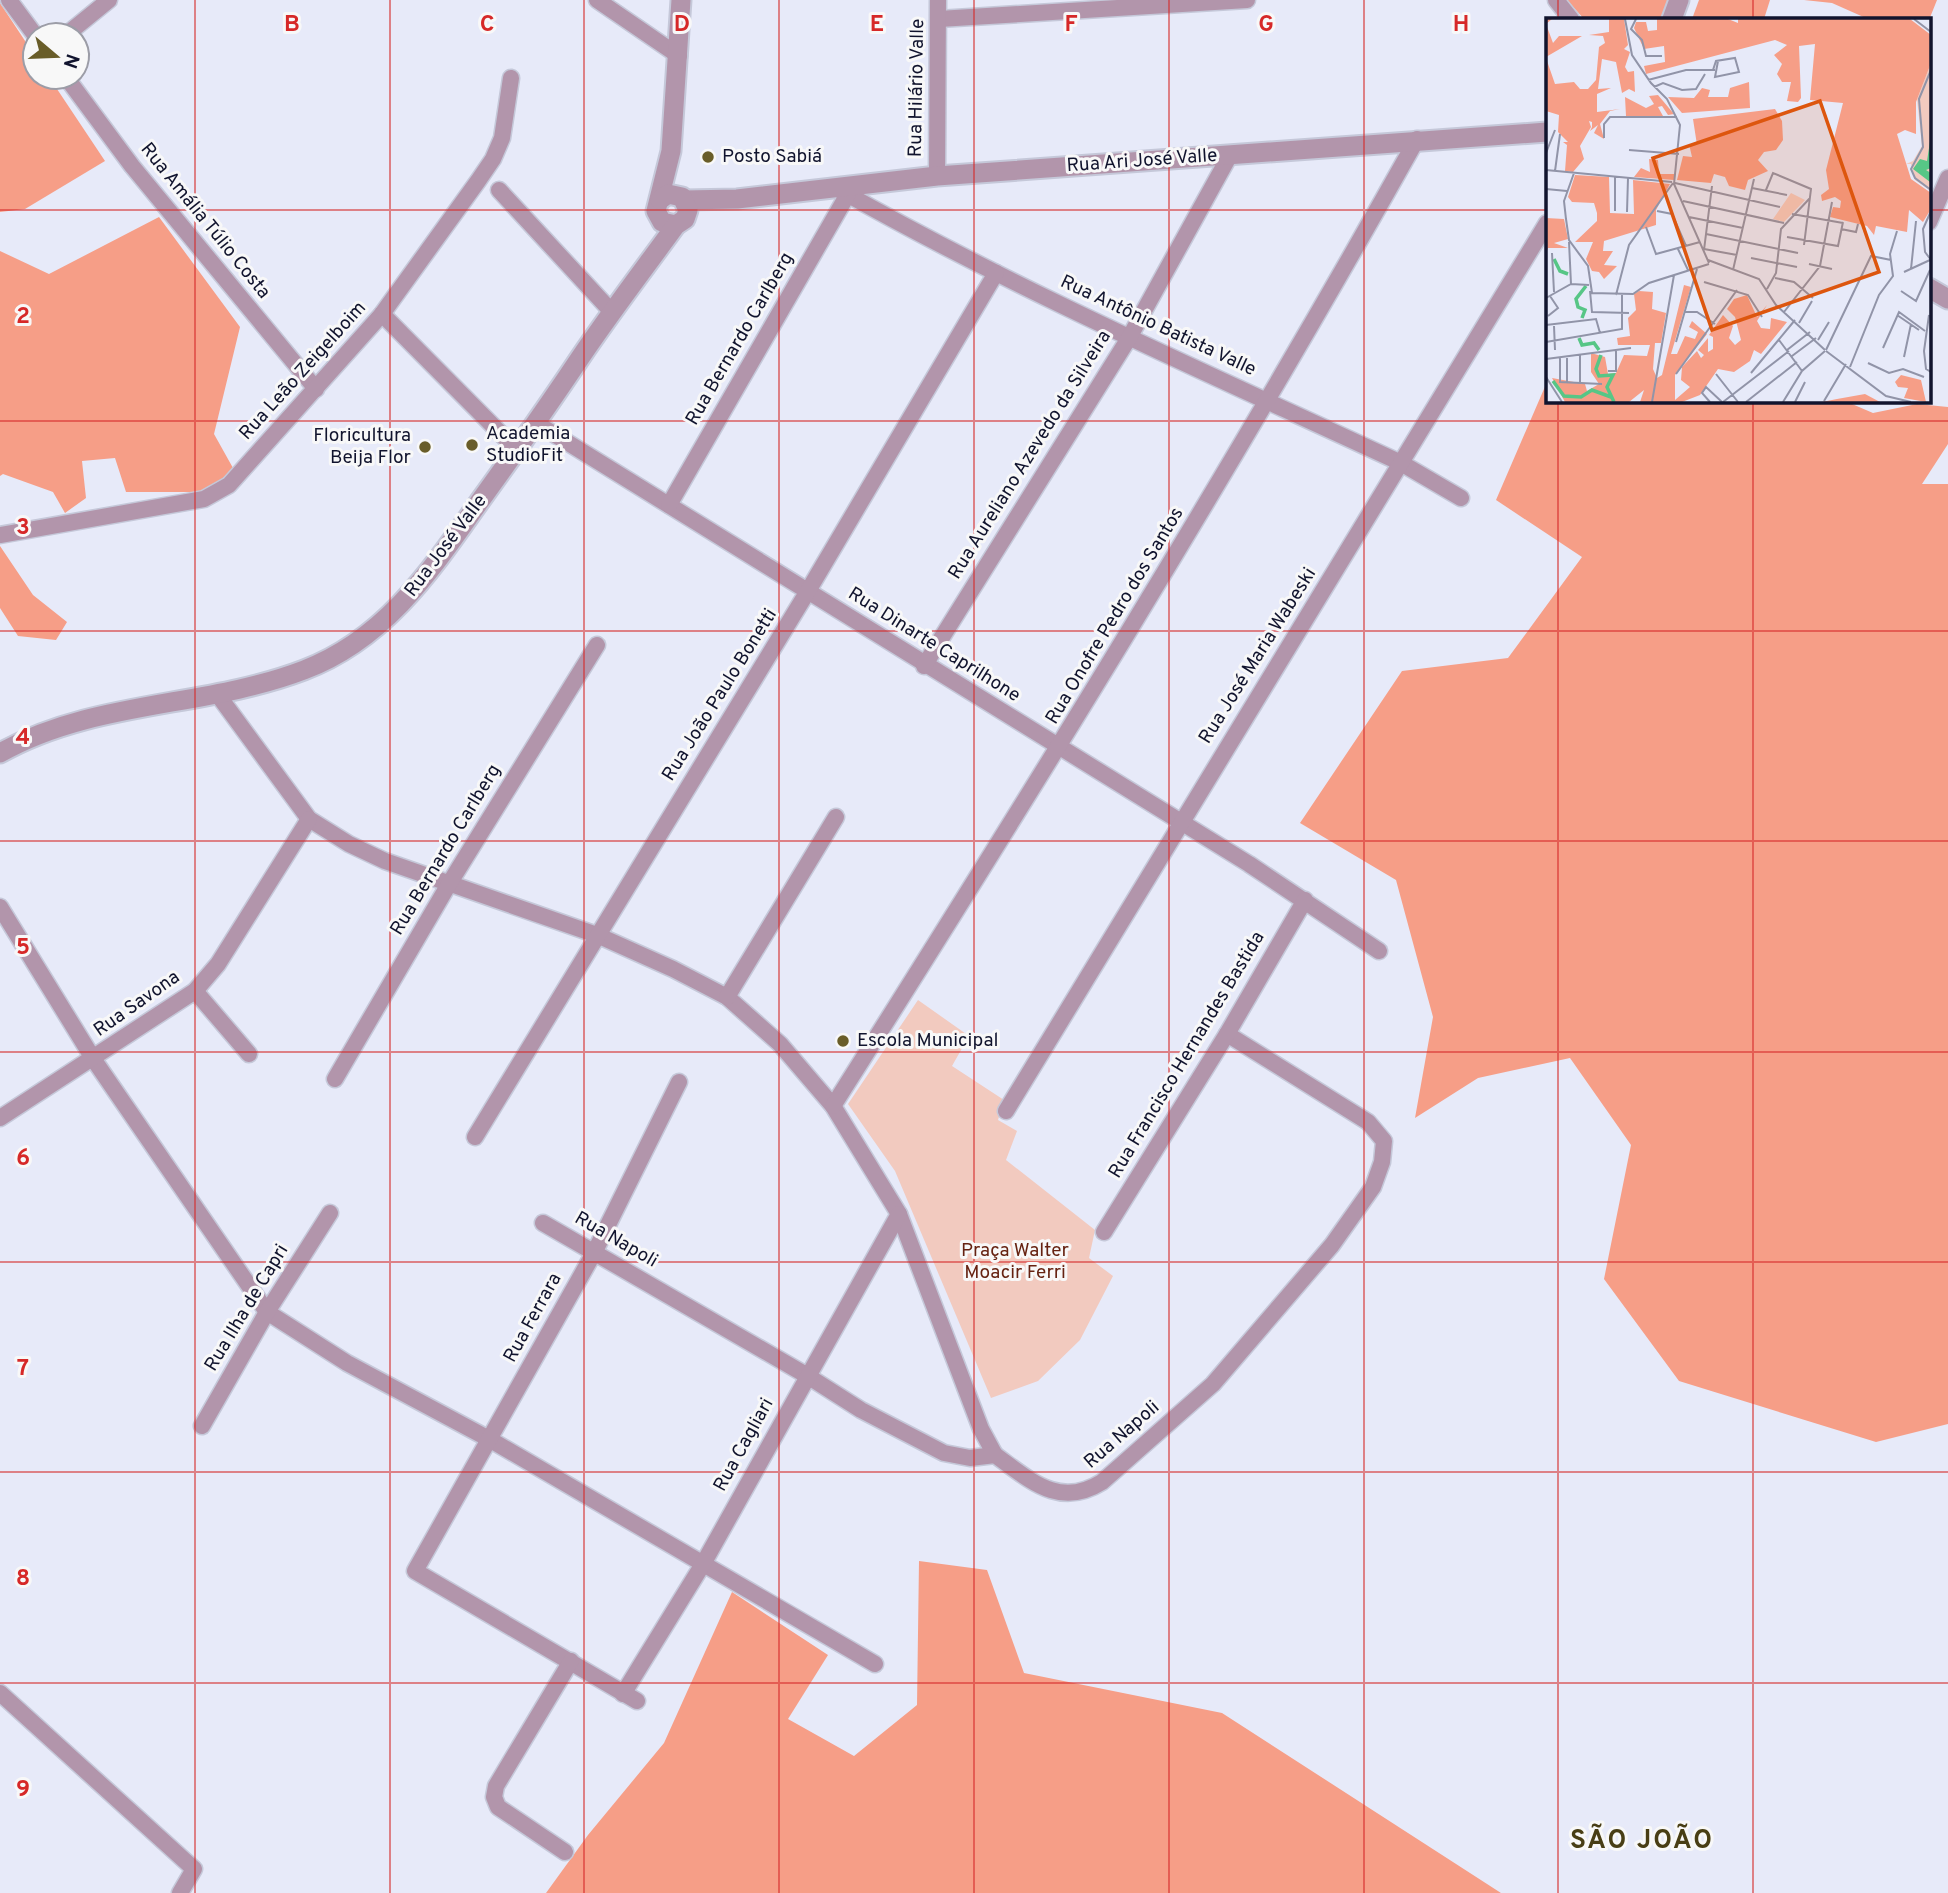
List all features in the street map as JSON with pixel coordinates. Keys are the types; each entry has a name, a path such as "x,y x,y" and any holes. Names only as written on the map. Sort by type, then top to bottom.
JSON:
{"street":[{"path":"9,0 25,21"},
{"path":"83,21 108,0"},
{"path":"597,0 679,56"},
{"name":"Rua José Valle","path":"0,753 30,736 84,718 218,695 303,670 346,652 385,620 425,578 643,269 674,209 671,151 681,0"},
{"name":"Rua Hilário Valle","path":"937,176 938,0"},
{"path":"939,19 1247,0"},
{"path":"1556,0 1571,18"},
{"path":"1672,18 1679,0"},
{"name":"Rua Leão Zeigelboim","path":"0,535 204,499 229,485 382,314 493,159 502,138 511,78"},
{"name":"Rua Amália Túlio Costa","path":"76,91 132,166 316,389"},
{"name":"Rua Ari José Valle","path":"674,209 737,200 843,191 937,176 1417,139 1546,132"},
{"name":"Rua Onofre Pedro dos Santos","path":"834,1106 1061,746 1268,401 1417,139"},
{"name":"Rua Aureliano Azevedo da Silveira","path":"924,666 1129,338 1230,155"},
{"path":"1930,220 1948,178"},
{"path":"499,190 611,311"},
{"name":"Rua Antônio Batista Valle","path":"843,191 1129,338 1401,463 1461,498"},
{"name":"Rua Bernardo Carlberg","path":"669,505 843,191"},
{"name":"Rua José Maria Wabeski","path":"1006,1111 1546,225"},
{"name":"Rua João Paulo Bonetti","path":"475,1137 808,592 996,272"},
{"path":"1930,289 1948,299"},
{"path":"382,314 517,450"},
{"name":"Rua Dinarte Caprilhone","path":"536,424 924,666 1061,746 1181,821 1379,951"},
{"name":"Rua Bernardo Carlberg","path":"335,1079 449,884 597,645"},
{"path":"218,695 309,819 385,861 597,935 727,997 780,1044 834,1106 899,1214 981,1429 995,1455"},
{"path":"727,997 836,817"},
{"name":"Rua Savona","path":"0,1118 94,1060 195,991 218,964 309,819"},
{"name":"Rua Francisco Hernandes Bastida","path":"1104,1232 1227,1034 1305,900"},
{"path":"0,907 94,1060 267,1312 347,1363 489,1439 875,1664"},
{"path":"195,991 249,1054"},
{"name":"Rua Napoli","path":"543,1223 806,1375 861,1410 944,1453 970,1458 995,1455 1034,1483 1065,1494 1084,1493 1102,1482 1213,1384 1332,1245 1373,1187 1382,1162 1384,1141 1368,1122 1227,1034"},
{"name":"Rua Ferrara","path":"571,1661 415,1571 594,1251 679,1082"},
{"name":"Rua Ilha de Capri","path":"202,1426 267,1312 330,1213"},
{"name":"Rua Cagliari","path":"571,1661 630,1697 806,1375 899,1214"},
{"path":"565,1852 498,1807 494,1797 496,1786 571,1661"},
{"path":"0,1693 194,1869 180,1893"}],"green space":[{"name":"Praça Walter Moacir Ferri","path":"918,1000 969,1036 952,1066 1004,1100 998,1120 1017,1131 1006,1160 1095,1230 1089,1258 1113,1276 1080,1340 1038,1381 991,1398 895,1171 848,1104"}],"shaded area":[{"path":"1567,0 1671,0 1663,18 1583,18"},
{"path":"1699,0 1770,0 1764,18 1692,18"},
{"path":"1804,0 1937,0 1930,18 1866,18 1832,3"},
{"path":"0,3 21,35 21,91 58,91 105,161 25,209 0,212"},
{"path":"159,217 240,327 214,434 233,468 209,492 126,492 115,458 82,461 86,498 65,513 53,492 3,474 0,476 0,251 49,274"},
{"path":"1546,384 1546,402 1847,402 1873,413 1917,404 1948,407 1948,444 1922,484 1948,484 1948,1424 1876,1442 1679,1381 1604,1279 1631,1145 1570,1058 1478,1078 1415,1118 1433,1017 1396,880 1300,823 1402,671 1508,658 1582,557 1496,500"},
{"path":"0,546 33,595 67,622 56,640 18,636 0,608"},
{"path":"919,1561 987,1570 1024,1673 1222,1713 1501,1893 546,1893 588,1835 664,1743 732,1592 828,1655 788,1719 854,1756 917,1705"}],"place":[{"name":"Posto Sabiá","path":"708,157"},
{"name":"Academia StudioFit","path":"472,445"},
{"name":"Floricultura Beija Flor","path":"425,447"},
{"name":"Escola Municipal","path":"843,1041"}],"district":[{"name":"SÃO JOÃO","path":"1642,1841"}]}
